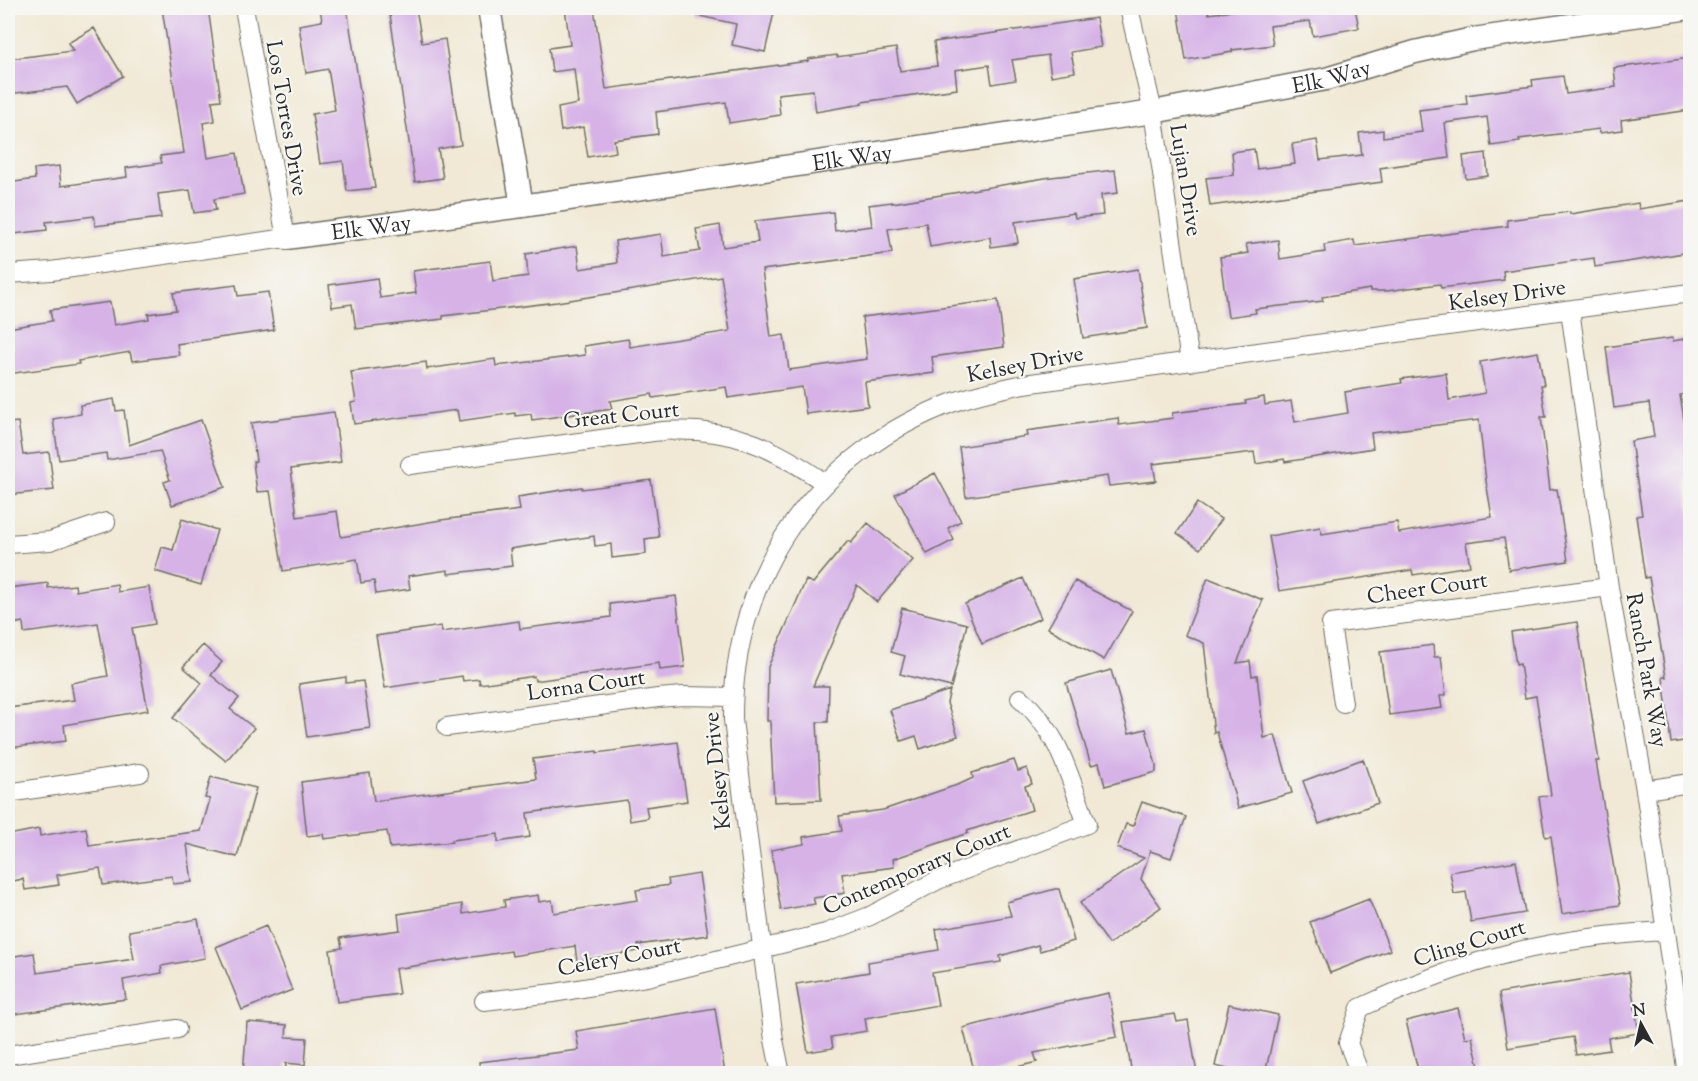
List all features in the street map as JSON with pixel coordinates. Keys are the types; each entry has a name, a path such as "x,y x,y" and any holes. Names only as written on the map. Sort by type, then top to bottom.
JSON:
{"street":[{"name":"Los Torres Drive","path":"244,8 286,238"},
{"path":"489,8 522,206"},
{"name":"Lujan Drive","path":"1129,8 1153,112 1190,362"},
{"name":"Elk Way","path":"8,274 51,271 522,206 1153,112 1326,79 1415,52 1473,39 1678,8"},
{"name":"Kelsey Drive","path":"782,1074 774,1040 733,720 733,697 739,645 754,592 779,544 826,484 864,451 906,424 951,403 1024,384 1690,293"},
{"name":"Ranch Park Way","path":"1570,310 1609,587 1646,790 1687,1061"},
{"name":"Great Court","path":"410,465 676,429 703,430 728,435 777,452 826,484"},
{"path":"8,544 50,542 106,522"},
{"name":"Cheer Court","path":"1342,703 1331,624 1609,587"},
{"name":"Lorna Court","path":"447,727 658,698 733,697"},
{"name":"Contemporary Court","path":"762,950 826,933 870,916 938,880 1087,824 1049,729 1034,710 1020,698"},
{"path":"8,793 140,773"},
{"path":"1646,790 1690,783"},
{"name":"Cling Court","path":"1360,1074 1348,1043 1360,1008 1406,987 1474,962 1521,949 1617,934 1666,931"},
{"name":"Celery Court","path":"484,1001 554,993 647,977 762,950"},
{"path":"8,1055 177,1029"}],"building":[{"path":"162,8 208,8 221,100 212,101 215,121 203,123 208,158 237,153 244,194 214,199 216,210 194,213 190,190 158,194 161,218 95,226 94,216 46,222 47,230 14,234 14,231 8,232 8,183 35,179 34,169 59,166 61,186 127,177 126,168 162,163 160,156 184,153"},
{"path":"320,8 347,8 375,188 347,191 343,161 320,164 312,114 335,110 328,69 306,73 299,25 322,21"},
{"path":"389,8 416,8 422,43 445,39 461,145 438,149 443,178 415,182"},
{"path":"565,8 594,8 606,89 896,48 900,71 937,66 934,42 1096,18 1101,47 1071,52 1075,72 1051,76 1048,55 1012,60 1016,80 992,84 989,65 955,70 957,89 862,102 862,104 816,112 813,90 778,94 780,115 729,123 726,102 656,112 658,134 614,140 616,152 588,157 583,127 561,131 558,108 578,104 574,69 552,72 549,48 570,45"},
{"path":"696,8 775,8 765,52 732,45 736,24 695,15"},
{"path":"1178,8 1208,8 1209,14 1250,8 1355,8 1359,28 1313,36 1310,21 1270,26 1273,45 1232,50 1232,52 1186,60"},
{"path":"94,28 123,76 77,104 67,87 8,94 8,59 73,51 68,43"},
{"path":"1690,58 1690,110 1621,120 1622,130 1600,133 1599,129 1519,139 1520,142 1491,146 1487,117 1445,123 1449,158 1380,168 1382,182 1210,206 1206,178 1234,175 1232,152 1254,149 1257,169 1295,164 1292,144 1317,140 1320,160 1362,155 1359,133 1383,130 1383,137 1422,132 1419,110 1467,104 1466,95 1533,86 1532,80 1563,76 1566,94 1616,87 1614,68"},
{"path":"1486,153 1488,176 1466,179 1463,156"},
{"path":"1115,170 1118,193 1101,195 1103,215 1075,218 1074,213 1015,222 1018,243 991,247 990,237 930,247 926,223 888,229 892,253 762,270 771,337 784,335 789,370 867,359 862,317 998,300 1004,347 932,357 934,373 865,382 868,406 806,414 802,387 728,398 726,387 653,398 652,394 610,401 612,409 532,420 531,414 515,416 515,413 459,421 457,410 354,424 351,403 356,402 351,372 426,362 427,369 495,359 496,366 585,355 584,346 628,339 630,347 730,331 721,276 557,302 443,316 443,319 356,329 352,304 332,307 329,285 377,278 380,298 416,293 413,271 490,261 493,281 528,276 526,254 577,246 580,269 617,263 615,241 661,234 664,257 700,251 696,229 720,225 723,247 758,242 755,221 833,212 835,231 872,226 869,205 1051,177"},
{"path":"1690,201 1690,252 1595,267 1594,258 1503,271 1504,280 1441,288 1440,284 1386,291 1370,291 1370,289 1322,297 1323,301 1255,309 1256,313 1228,317 1220,257 1248,253 1246,244 1278,240 1280,259 1325,252 1324,245 1354,240 1355,246 1508,226 1507,220 1570,212 1570,214 1638,203 1639,209"},
{"path":"1138,269 1147,328 1083,338 1074,279"},
{"path":"236,285 238,296 268,292 274,330 177,344 179,355 132,361 130,352 78,361 79,364 8,374 8,328 52,321 50,310 110,302 114,325 149,319 148,314 176,310 173,293"},
{"path":"1672,338 1673,341 1690,338 1690,393 1680,395 1686,432 1689,432 1690,442 1690,480 1686,481 1690,514 1690,740 1671,743 1663,677 1666,677 1649,577 1645,578 1636,516 1642,515 1631,441 1654,437 1649,403 1614,408 1606,347"},
{"path":"1538,352 1544,385 1541,385 1546,417 1541,417 1550,490 1557,489 1568,561 1509,570 1504,538 1466,543 1470,566 1413,575 1412,570 1279,591 1269,536 1320,527 1322,534 1397,522 1399,533 1492,517 1479,420 1371,433 1373,448 1285,462 1284,459 1256,464 1254,452 1153,464 1156,481 1109,486 1107,476 966,497 959,447 1027,436 1026,431 1118,418 1119,425 1173,418 1172,413 1246,404 1245,401 1264,397 1265,405 1291,401 1295,422 1348,413 1345,392 1402,383 1401,379 1446,373 1449,400 1485,393 1480,362"},
{"path":"114,399 116,411 124,410 129,445 201,420 225,487 172,505 164,482 170,480 160,451 107,460 106,453 59,460 53,419 81,414 80,405"},
{"path":"334,412 341,462 291,469 297,517 337,511 341,537 441,520 520,510 518,497 582,487 582,489 651,480 659,537 645,539 646,554 612,558 611,544 595,546 594,536 510,549 512,566 448,574 448,570 408,576 410,589 376,594 374,581 361,583 357,559 283,571 270,491 257,492 251,423"},
{"path":"18,422 23,455 49,452 54,490 8,495 8,423"},
{"path":"935,473 961,521 948,528 954,540 927,554 895,494"},
{"path":"1197,503 1221,519 1200,549 1177,533"},
{"path":"182,519 217,530 201,585 155,571 162,547 173,550"},
{"path":"868,523 913,560 877,602 857,585 813,686 829,686 828,722 817,722 821,800 774,802 770,721 767,721 768,667 806,580 813,583 848,541 851,543"},
{"path":"1023,578 1041,618 982,644 965,604"},
{"path":"1208,578 1263,600 1237,663 1250,661 1252,676 1257,675 1264,738 1275,735 1292,793 1238,808 1217,732 1214,733 1204,643 1185,635"},
{"path":"1075,581 1132,611 1104,660 1048,628"},
{"path":"48,583 48,588 75,585 76,591 117,584 118,592 149,587 155,624 132,628 148,710 64,725 66,741 8,748 8,708 74,700 71,683 108,676 98,623 24,633 23,622 8,625 8,588"},
{"path":"676,596 685,667 660,670 659,663 535,681 534,676 480,684 479,679 463,681 462,676 385,688 376,636 441,626 442,632 519,621 520,629 611,617 610,604"},
{"path":"902,608 967,624 951,687 900,674 905,656 891,652"},
{"path":"1577,622 1599,761 1596,761 1620,905 1562,914 1551,836 1545,837 1539,797 1551,795 1536,696 1525,698 1520,664 1516,665 1511,632"},
{"path":"203,645 222,662 211,675 239,698 230,709 254,728 226,761 173,718 202,683 183,667"},
{"path":"1433,645 1434,657 1441,657 1446,695 1440,696 1442,708 1389,715 1380,652"},
{"path":"1111,670 1129,733 1146,729 1156,772 1105,786 1099,763 1091,765 1066,683"},
{"path":"346,677 346,683 363,681 370,728 307,737 299,684"},
{"path":"950,690 947,703 958,736 920,749 916,736 901,741 890,710"},
{"path":"678,742 687,801 646,807 648,818 630,821 627,800 527,813 530,837 498,842 498,834 452,840 452,842 390,848 387,831 324,839 323,834 307,836 301,782 370,773 374,801 536,779 533,759"},
{"path":"1363,759 1378,803 1319,824 1303,781"},
{"path":"1014,760 1018,771 1027,768 1032,784 1025,786 1032,810 967,831 968,833 893,859 894,867 842,874 845,893 813,898 815,904 781,910 771,850 804,844 803,837 842,831 839,816 883,810 960,784 973,778 972,773"},
{"path":"211,777 256,788 237,857 187,844 192,882 173,884 172,876 103,885 100,868 57,875 59,885 25,890 23,879 8,882 8,835 39,829 40,836 86,828 89,846 201,831 210,799 205,798"},
{"path":"1142,802 1186,817 1171,858 1150,851 1141,879 1161,907 1109,944 1080,903 1144,858 1117,848 1126,824 1133,826"},
{"path":"1516,861 1525,913 1471,922 1466,892 1454,894 1450,872"},
{"path":"699,874 708,935 638,945 639,951 577,961 575,946 512,956 511,951 395,969 399,994 337,1002 330,950 342,948 340,938 400,930 398,914 462,904 463,914 505,907 504,900 538,895 539,902 552,900 554,913 638,900 636,890 669,885 668,879"},
{"path":"1059,889 1074,941 1040,951 1038,945 1000,956 1001,962 932,973 938,1005 865,1018 867,1031 831,1037 833,1048 808,1052 796,984 869,972 868,962 939,950 936,929 1011,916 1007,902"},
{"path":"1369,899 1390,950 1330,973 1310,922"},
{"path":"198,919 205,958 161,966 162,973 123,980 126,999 8,1015 8,957 34,953 37,973 134,959 129,931"},
{"path":"266,926 292,990 242,1010 216,947"},
{"path":"1629,972 1639,1033 1608,1038 1610,1050 1576,1055 1573,1037 1508,1048 1499,993"},
{"path":"1109,993 1117,1037 1034,1053 1037,1062 990,1074 975,1074 963,1028"},
{"path":"1229,1004 1278,1015 1265,1074 1248,1074 1215,1066"},
{"path":"715,1008 725,1074 480,1074 479,1062 579,1050 576,1031"},
{"path":"1458,1008 1465,1038 1472,1037 1480,1071 1471,1074 1419,1074 1406,1021"},
{"path":"1175,1014 1177,1022 1188,1020 1197,1074 1132,1074 1123,1022"},
{"path":"247,1022 287,1025 286,1037 307,1038 305,1065 286,1063 285,1074 243,1074"}]}
